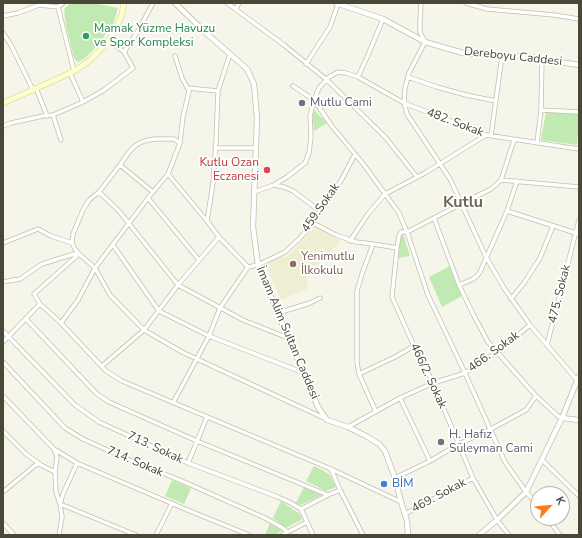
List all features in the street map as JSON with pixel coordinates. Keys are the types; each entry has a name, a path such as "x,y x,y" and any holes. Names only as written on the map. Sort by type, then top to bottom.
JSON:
{"main road":[{"path":"3,102 72,72 89,61 109,40 122,14 124,3"}],"street":[{"path":"3,16 18,13 39,5 58,6 63,3"},
{"path":"124,52 138,31 152,3"},
{"name":"İmam Alim Sultan Caddesi","path":"175,3 247,69 254,84 257,118 253,227 258,265 318,407 328,420"},
{"path":"227,3 284,45 327,80 386,138 418,177"},
{"path":"236,9 239,3"},
{"path":"306,64 330,27 337,3"},
{"name":"Dereboyu Caddesi","path":"337,3 383,19 425,42 463,53 523,56 579,65"},
{"path":"421,3 420,32 425,42 408,77 405,88 404,103 407,114 450,179 486,258 511,299 530,325"},
{"path":"466,3 481,5 487,9 554,15 579,19"},
{"path":"58,6 72,72 83,102"},
{"path":"358,78 383,19"},
{"path":"3,33 35,89 47,116"},
{"path":"3,126 11,123 53,115 83,102 104,90 133,68 124,52 109,40"},
{"path":"207,221 213,183 218,91 230,54"},
{"path":"61,323 78,300 95,268 168,174 180,143 183,117 189,91 182,78 175,56"},
{"path":"491,136 502,56"},
{"path":"538,143 541,110 542,59"},
{"name":"482. Sokak","path":"327,80 338,72 346,73 404,103 486,135 579,150"},
{"path":"408,77 437,88 496,101"},
{"path":"254,192 274,185 305,163 309,153 311,137 310,116 314,100 319,88 327,80"},
{"path":"293,86 314,100 331,125 355,154 399,214 407,232 428,295 505,462 530,496"},
{"path":"188,88 218,91"},
{"path":"541,110 579,112"},
{"path":"53,115 61,140"},
{"path":"350,241 368,214 385,194 418,177 486,135"},
{"path":"180,143 174,139 155,138 136,145 99,192 89,200 73,234 72,243 79,254 95,268 110,295 144,330 196,359 328,420 348,427 379,444 385,451 395,478 401,502 408,521 408,535"},
{"path":"407,232 491,189 501,180 514,140"},
{"path":"215,148 256,148"},
{"name":"459.Sokak","path":"248,266 258,265 285,252 300,238 313,223 342,179 355,154"},
{"path":"120,165 153,192"},
{"path":"168,174 219,237 248,266 220,308 209,336 173,403"},
{"path":"501,180 579,187"},
{"path":"459,285 477,276 480,272 507,210 517,182"},
{"path":"274,185 293,191 320,211"},
{"path":"99,192 119,211 178,285 243,320 288,338"},
{"path":"148,198 199,260"},
{"path":"507,210 577,234"},
{"path":"434,218 459,285 488,342 536,396 558,416 562,418 579,420"},
{"name":"475. Sokak","path":"547,345 577,234 579,220"},
{"path":"313,223 350,241 396,248"},
{"path":"511,299 524,283 540,258 553,226"},
{"path":"3,243 38,229 51,236 72,243"},
{"name":"466/2. Sokak","path":"407,232 401,232 396,248 392,297 414,346 433,383 472,478 497,520 508,535"},
{"path":"102,366 144,330 178,285 219,237"},
{"path":"373,244 357,292 357,362 359,374 376,412"},
{"path":"113,245 158,311 209,336 304,373"},
{"path":"3,282 20,279 42,264 79,254"},
{"path":"79,254 34,294 40,304 61,323 106,371 122,381 331,469 401,502"},
{"path":"278,312 310,303 320,298"},
{"path":"3,342 40,304"},
{"path":"26,318 97,394 109,402 197,441 328,495"},
{"name":"466. Sokak","path":"348,427 400,398 433,383 465,373 497,352 530,325 578,378"},
{"name":"713. Sokak","path":"3,331 76,405 99,422 188,463 278,497 301,509"},
{"path":"359,374 414,346"},
{"name":"714. Sokak","path":"3,362 65,428 83,439 265,518 283,528 287,532"},
{"path":"480,534 526,492 562,418 578,378"},
{"path":"3,396 54,450 78,463 249,535"},
{"path":"395,478 526,410 536,396"},
{"path":"400,398 430,461"},
{"path":"188,463 207,417"},
{"path":"3,431 26,454 54,472"},
{"path":"54,450 57,457 54,472 56,492 62,517 60,535"},
{"path":"542,460 579,496"},
{"path":"3,492 38,463"},
{"path":"60,504 63,494 78,463"},
{"path":"331,469 363,535"},
{"name":"469. Sokak","path":"405,514 472,478"},
{"path":"313,535 301,509 340,490"},
{"path":"156,535 172,503"},
{"path":"60,504 136,535"},
{"path":"282,535 307,522"},
{"path":"3,523 14,535"},
{"path":"553,526 560,535"}],"shaded area":[{"name":"Yenimutlu İlkokulu","path":"315,227 341,241 307,276 307,289 281,300 266,265 290,254"}],"green space":[{"name":"Mamak Yüzme Havuzu ve Spor Kompleksi","path":"69,3 98,3 118,8 112,28 109,29 99,44 85,58 78,62 74,58 66,26 64,9 69,5"},
{"path":"314,110 327,123 314,131 313,112"},
{"path":"546,112 579,114 577,145 541,140"},
{"path":"403,234 410,256 398,258 401,236"},
{"path":"450,266 462,296 442,307 429,277"},
{"path":"314,466 330,475 336,487 326,491 306,481"},
{"path":"172,480 191,488 184,504 165,496"},
{"path":"304,487 322,495 300,505 296,503"},
{"path":"281,501 300,514 302,518 301,520 286,528 273,518"},
{"path":"270,523 282,531 274,535 265,535"}],"place":[{"name":"Mamak Yüzme Havuzu ve Spor Kompleksi","path":"86,36"},
{"name":"Mutlu Cami","path":"302,103"},
{"name":"Kutlu Ozan Eczanesi","path":"267,170"},
{"name":"Yenimutlu İlkokulu","path":"293,264"},
{"name":"H. Hafız Süleyman Cami","path":"441,442"},
{"name":"BİM","path":"384,484"}],"district":[{"name":"Kutlu","path":"463,203"}]}
